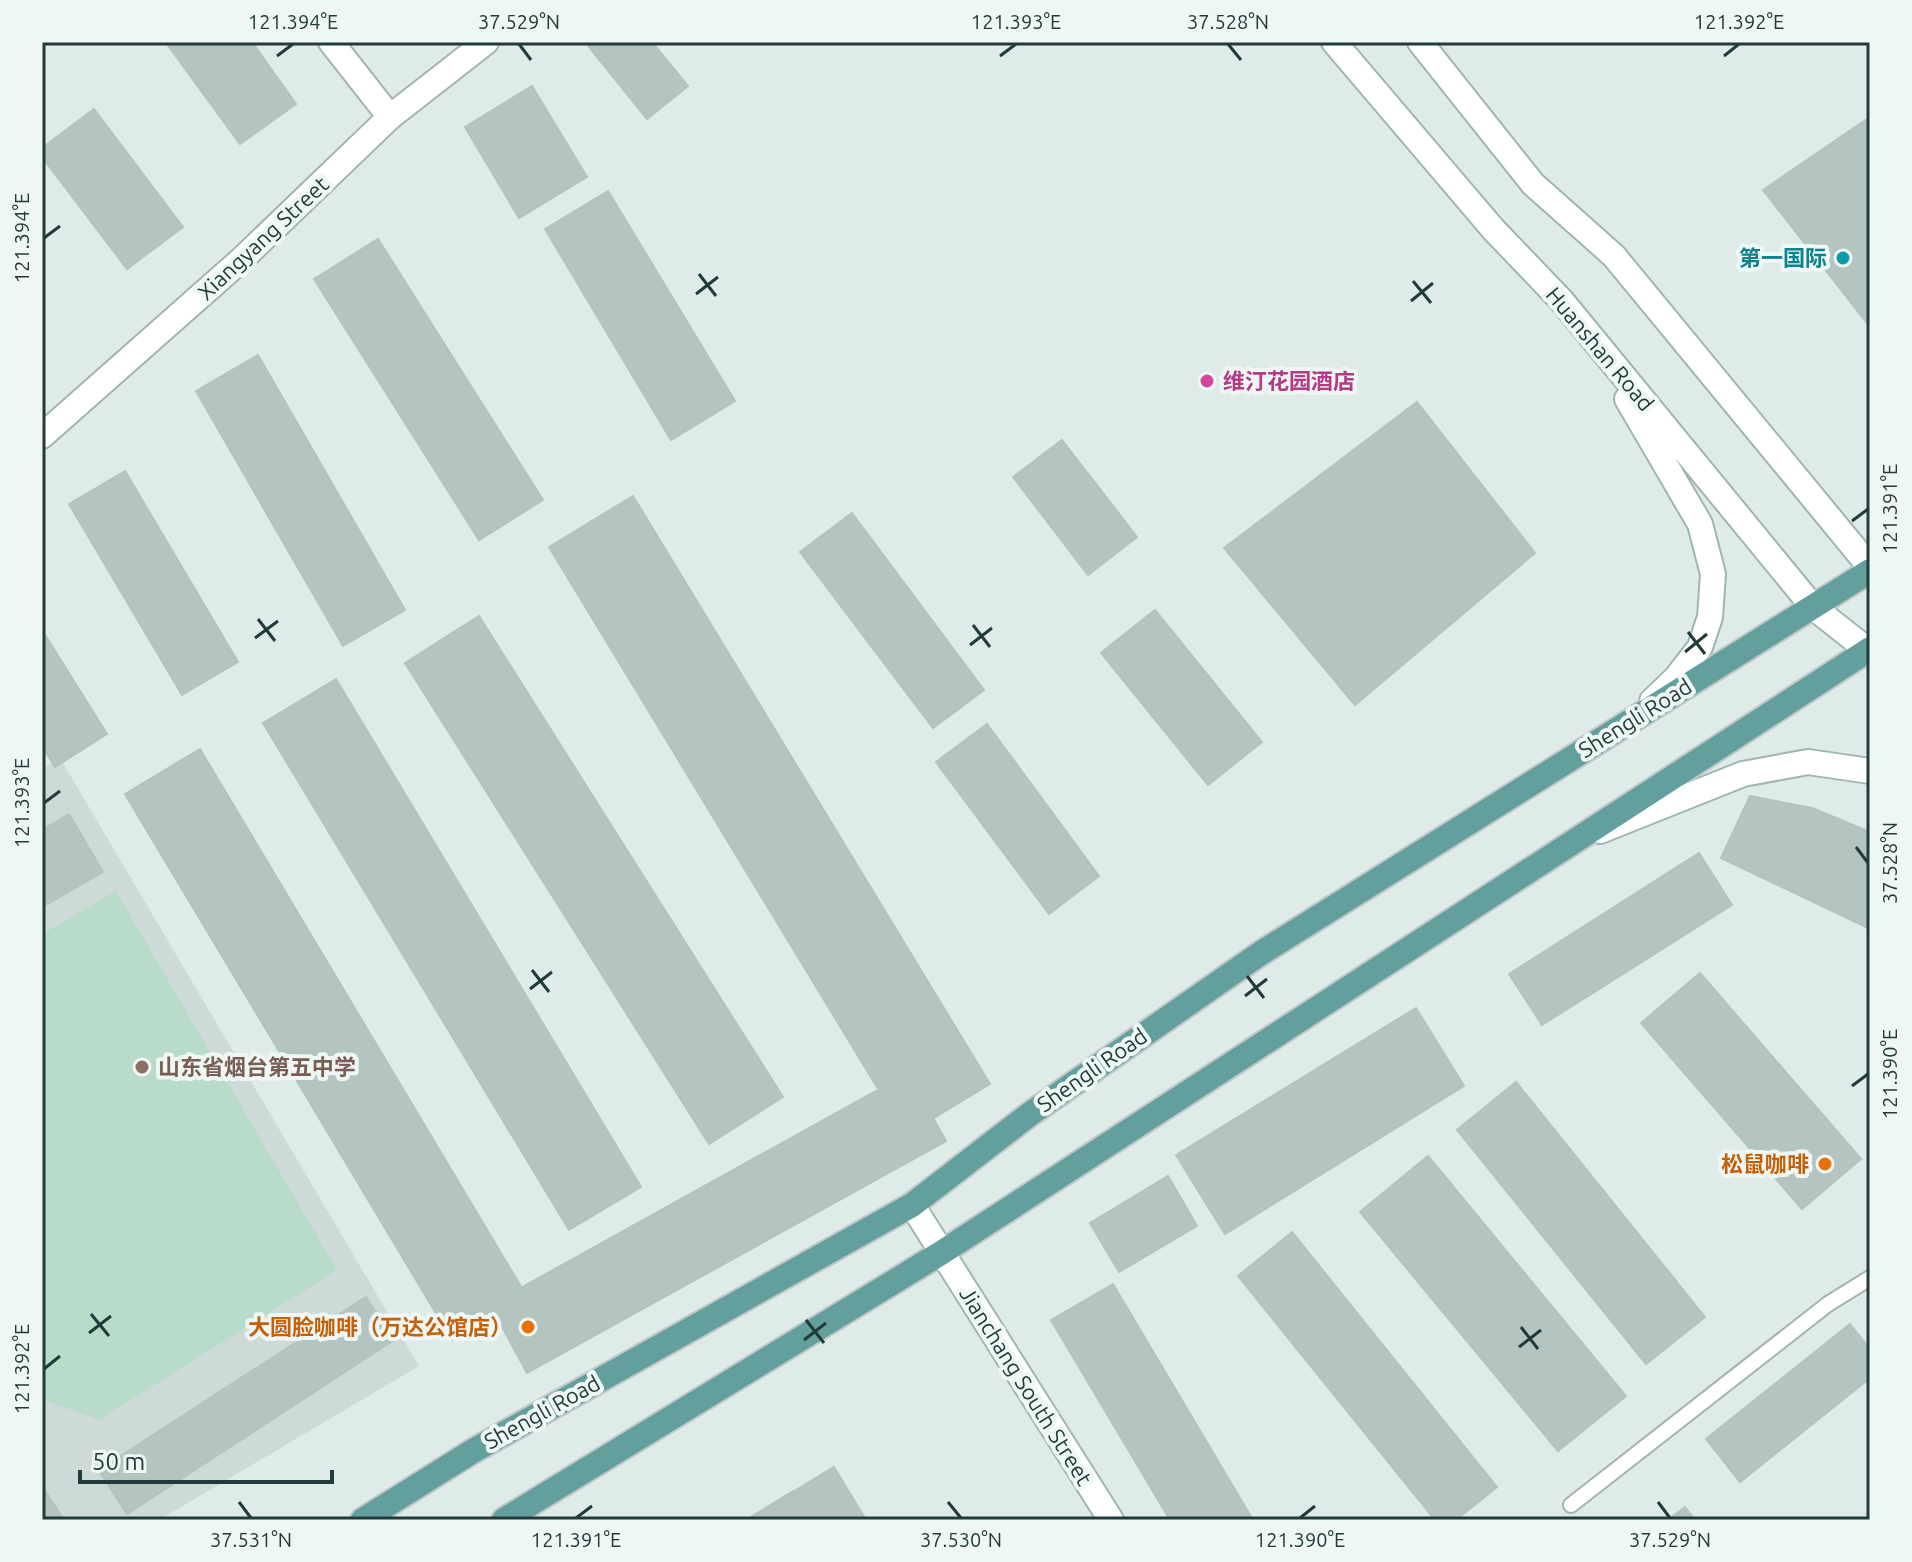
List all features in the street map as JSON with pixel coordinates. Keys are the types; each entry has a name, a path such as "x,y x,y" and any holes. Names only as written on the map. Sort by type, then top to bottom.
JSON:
{"main road":[{"path":"331,42 390,117"},
{"name":"Xiangyang Street","path":"42,436 241,260 390,117 486,42"},
{"name":"Huanshan Road","path":"1334,42 1493,229 1562,301 1813,607 1869,650"},
{"path":"1420,42 1533,184 1614,256 1870,569"},
{"path":"1587,332 1700,524 1713,574 1710,617 1700,647 1676,678 1631,721"},
{"name":"Shengli Road","path":"363,1520 473,1451 912,1205 1030,1114 1261,953 1870,569"},
{"path":"504,1520 941,1253 1869,650"},
{"path":"1571,843 1743,774 1808,762 1870,771"},
{"name":"Jianchang South Street","path":"912,1205 1111,1520"}],"lane":[{"path":"1571,1505 1828,1304 1870,1278"}],"shaded area":[{"name":"山东省烟台第五中学","path":"60,758 419,1366 159,1520 42,1520 42,768"}],"green space":[{"path":"116,891 337,1270 99,1420 42,1399 42,934"}],"building":[{"path":"252,42 296,104 240,144 167,44"},
{"path":"585,42 652,42 688,86 647,119"},
{"path":"532,86 587,177 519,218 465,127"},
{"path":"94,109 183,227 127,269 42,157 42,148"},
{"name":"第一国际","path":"1870,117 1870,327 1763,190"},
{"path":"608,191 735,401 671,440 545,229"},
{"path":"378,239 543,500 479,540 314,279"},
{"path":"258,355 405,610 343,646 196,391"},
{"path":"1417,402 1535,553 1355,705 1224,548"},
{"path":"1062,440 1137,537 1088,575 1013,477"},
{"path":"125,471 238,662 182,695 69,504"},
{"path":"633,496 990,1084 906,1135 549,547"},
{"path":"852,513 984,690 933,728 800,552"},
{"path":"1155,610 1262,742 1208,785 1101,653"},
{"path":"479,616 783,1097 709,1144 405,663"},
{"path":"42,630 107,734 55,767 42,746"},
{"path":"336,679 641,1187 569,1230 263,723"},
{"path":"987,724 1099,876 1049,914 936,762"},
{"path":"200,749 526,1295 452,1340 125,794"},
{"path":"1750,796 1812,808 1870,832 1870,929 1721,858"},
{"path":"69,814 103,872 42,907 42,830"},
{"path":"1699,853 1732,905 1542,1025 1509,974"},
{"path":"1700,973 1861,1159 1802,1209 1641,1023"},
{"path":"1416,1008 1464,1086 1225,1234 1176,1155"},
{"path":"908,1073 946,1141 527,1373 490,1305"},
{"path":"1516,1082 1705,1317 1646,1364 1457,1130"},
{"path":"1428,1156 1626,1396 1558,1451 1360,1212"},
{"path":"1168,1176 1197,1226 1119,1272 1090,1223"},
{"path":"1292,1232 1497,1487 1456,1520 1435,1520 1238,1276"},
{"path":"1113,1284 1253,1520 1170,1520 1051,1320"},
{"path":"366,1297 394,1340 127,1514 99,1470"},
{"path":"1850,1324 1870,1349 1870,1378 1740,1482 1706,1439"},
{"path":"834,1467 866,1520 785,1520 775,1503"},
{"path":"42,1486 64,1520 42,1520"},
{"path":"793,1491 811,1520 746,1520"},
{"path":"1685,1507 1695,1520 1668,1520"}],"place":[{"name":"第一国际","path":"1843,258"},
{"name":"维汀花园酒店","path":"1207,381"},
{"name":"山东省烟台第五中学","path":"142,1067"},
{"name":"松鼠咖啡","path":"1825,1164"},
{"name":"大圆脸咖啡（万达公馆店）","path":"528,1327"}]}
